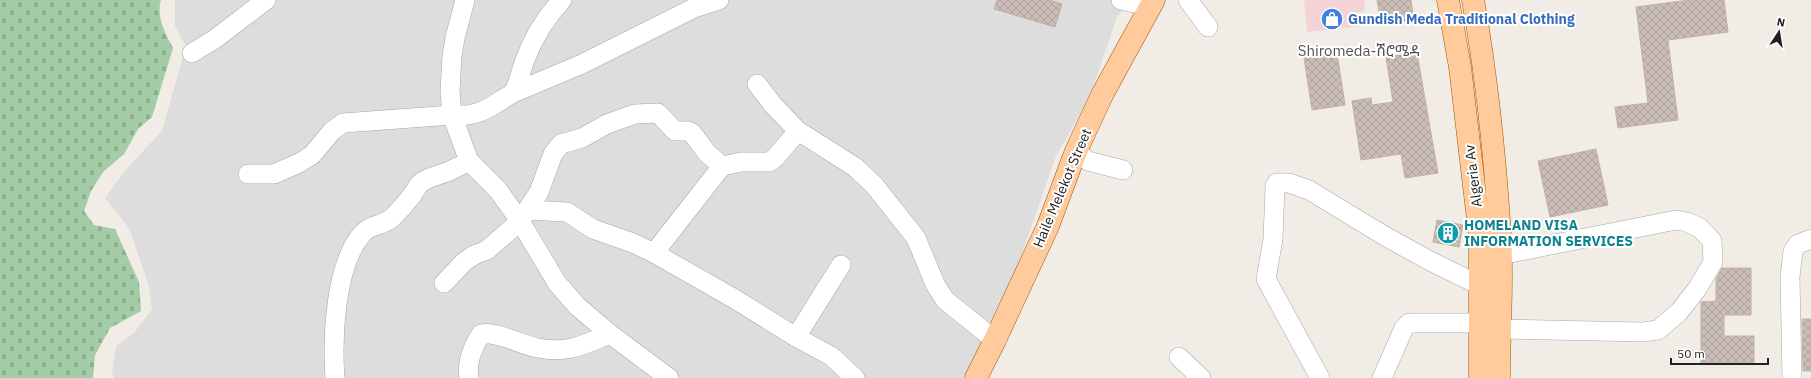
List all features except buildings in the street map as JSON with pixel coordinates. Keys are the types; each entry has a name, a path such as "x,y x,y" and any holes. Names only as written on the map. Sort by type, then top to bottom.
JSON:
{"main road":[{"name":"Algeria Av","path":"1448,0 1460,67 1480,237 1479,285 1490,326 1499,378"},
{"name":"Algeria Av","path":"1473,0 1481,47 1494,153 1500,255 1490,326 1480,378"},
{"name":"Haile Melekot Street","path":"976,378 1048,226 1076,151 1103,92 1151,3"}],"street":[{"path":"192,53 215,39 266,0"},
{"path":"465,0 459,17 452,56 450,91 452,115 469,161 524,216 557,283 577,306 610,334 670,378"},
{"path":"513,93 534,40 551,12 562,0"},
{"path":"248,174 274,174 299,163 312,155 332,131 343,123 452,115 466,116 478,113 513,93 582,64 694,8 719,0"},
{"path":"1121,0 1151,3"},
{"path":"1188,0 1208,28"},
{"path":"757,84 773,105 798,131 855,167 874,185 916,238 936,284 945,300 995,340"},
{"path":"444,283 464,262 474,255 487,250 524,216 539,192 553,154 560,144 582,138 607,124 635,114 658,113 677,133 688,131 692,133 707,153 722,166"},
{"path":"654,253 722,166 741,162 769,162 774,159 798,131"},
{"path":"1076,151 1088,161 1123,170"},
{"path":"335,378 334,360 336,310 344,268 362,233 370,227 386,223 393,218 420,182 443,174 469,161"},
{"path":"1320,378 1266,279 1274,239 1275,186 1277,183 1289,183 1309,190 1383,235 1430,261 1479,285"},
{"path":"524,216 567,212 593,229 633,243 654,253 734,298 796,337 831,356 855,378"},
{"path":"1382,378 1407,324 1643,332 1658,330 1679,312 1698,289 1713,262 1714,252 1712,241 1700,228 1687,222 1676,220 1500,255"},
{"path":"1792,378 1790,277 1793,251 1798,244 1811,239"},
{"path":"796,337 841,265"},
{"path":"469,378 468,372 470,356 481,334 490,332 537,348 572,350 610,334"},
{"path":"1179,357 1201,378"}],"shaded area":[{"path":"175,0 1130,0 1117,17 1089,99 1056,156 1018,265 964,378 114,378 112,374 116,346 134,333 152,309 149,286 129,228 105,198 128,167 162,131 186,46 175,26"},
{"name":"Gundish Meda Traditional Clothing","path":"1304,0 1364,0 1365,11 1358,12 1360,26 1307,32"}],"green space":[{"path":"0,0 161,0 160,19 164,31 173,48 152,117 138,129 124,154 103,172 91,191 84,211 94,225 115,229 139,282 141,311 110,328 95,355 93,378 0,378"}],"place":[{"name":"Gundish Meda Traditional Clothing","path":"1332,19"},
{"name":"HOMELAND VISA INFORMATION SERVICES","path":"1448,233"}],"district":[{"name":"Shiromeda-ሽሮሜዳ","path":"1359,50"}]}
